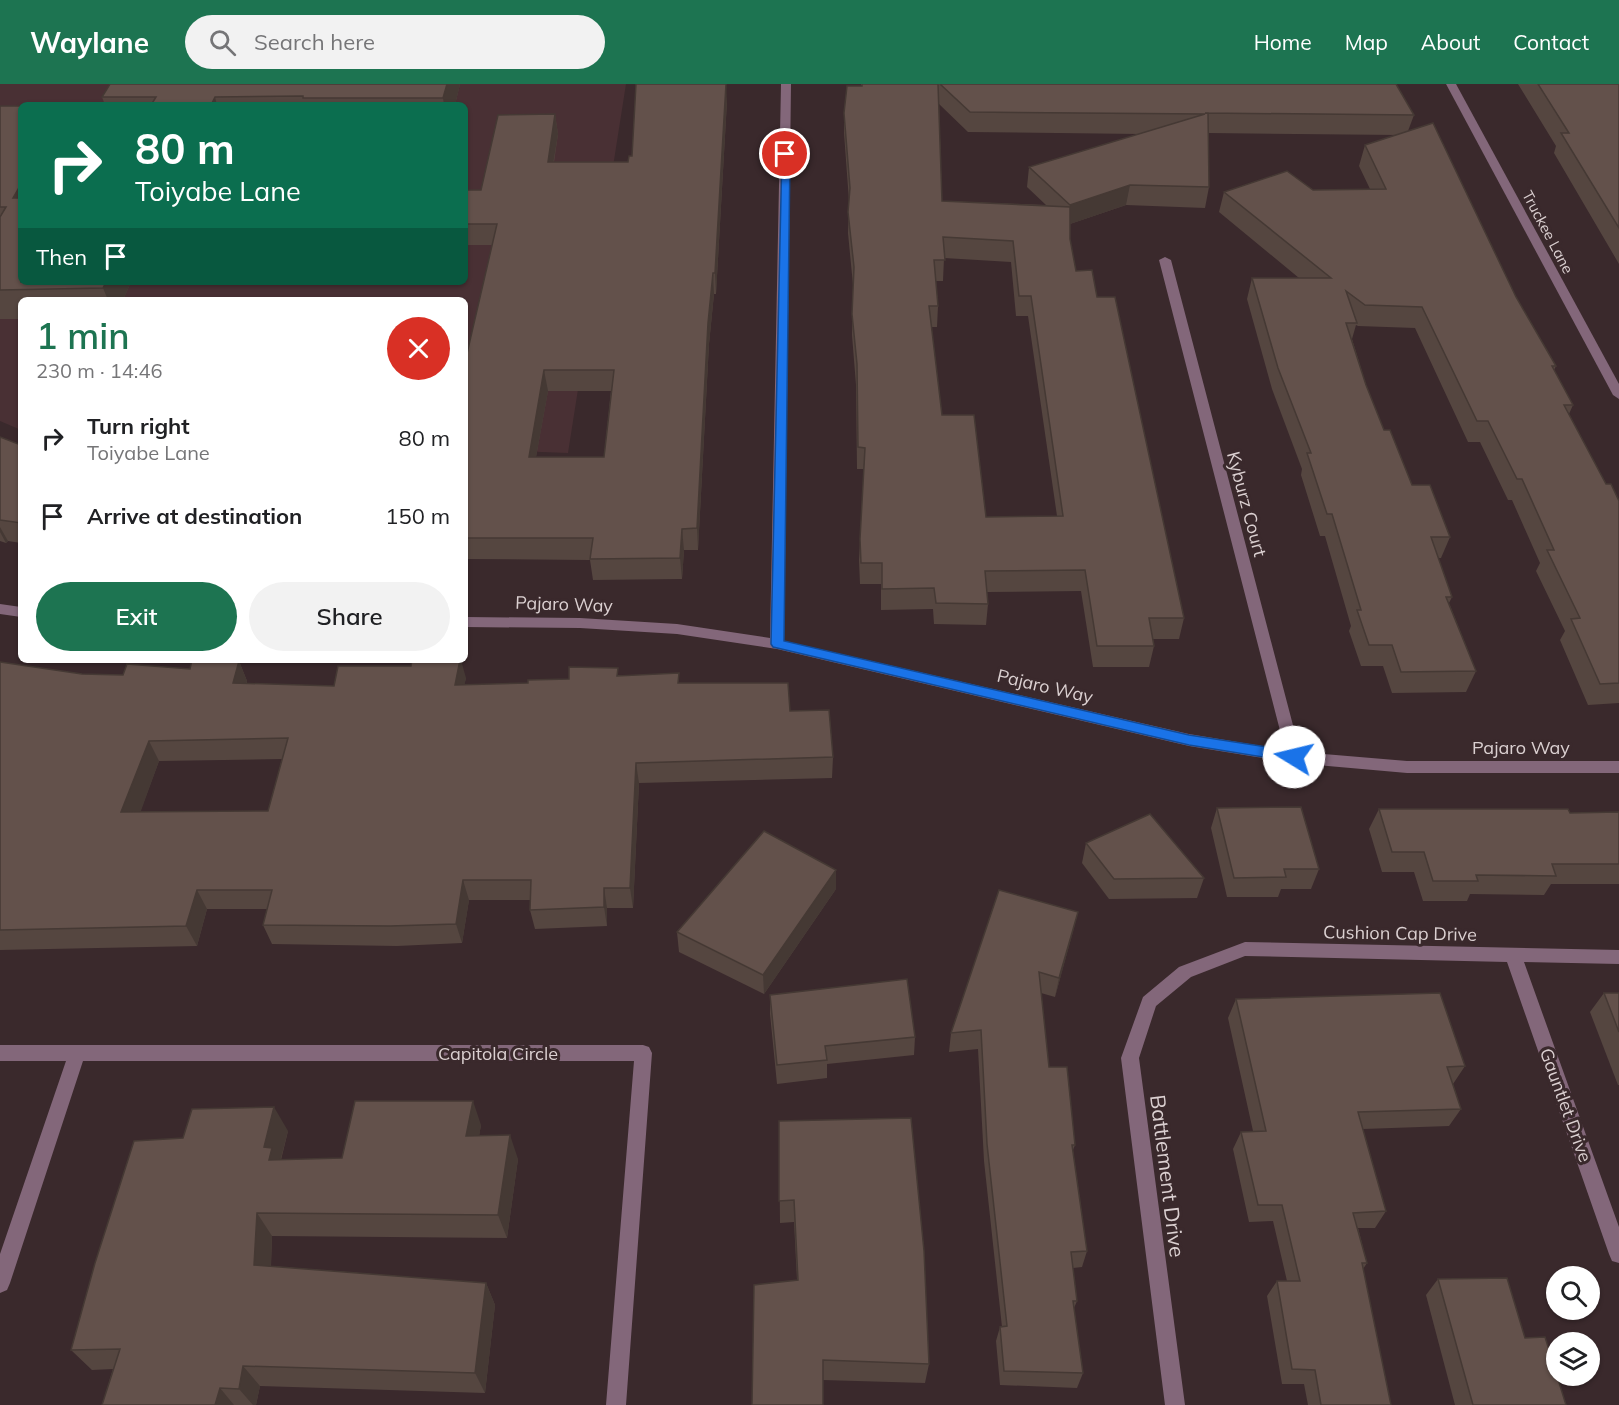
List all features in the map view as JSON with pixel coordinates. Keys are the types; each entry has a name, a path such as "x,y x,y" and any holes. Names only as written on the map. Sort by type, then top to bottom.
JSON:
{"street":[{"path":"777,644 786,84"},
{"name":"Truckee Lane","path":"1451,84 1619,395"},
{"name":"Kyburz Court","path":"1165,260 1294,757"},
{"path":"0,609 18,612"},
{"name":"Pajaro Way","path":"468,622 580,622 677,629 777,644 1189,740 1294,757 1407,766 1619,767"},
{"name":"Cushion Cap Drive","path":"1185,972 1245,949 1619,957"},
{"name":"Gauntlet Drive","path":"1513,955 1619,1254"},
{"name":"Battlement Drive","path":"1175,1405 1130,1058 1149,1002 1185,972"},
{"name":"Capitola Circle","path":"0,1053 643,1053 616,1405"},
{"path":"0,1283 77,1053"}],"shaded area":[{"path":"0,84 626,84 568,453 468,449 468,297 18,297 18,429 0,421"}],"building":[{"path":"110,84 447,84 443,98 215,97 212,102 153,102 156,97 102,97"},
{"path":"636,84 726,84 715,273 713,273 708,323 697,528 682,529 680,558 590,559 593,538 468,538 468,349 497,224 468,224 468,190 481,190 498,115 555,114 548,162 628,162 629,156 632,156","holes":["544,370 614,370 604,457 529,457"]},
{"path":"862,84 938,84 942,201 1070,207 1070,239 1076,271 1092,270 1097,297 1115,297 1184,618 1149,618 1154,646 1097,646 1085,570 985,571 988,604 936,603 934,588 882,589 882,563 861,563 860,539 865,448 858,447 857,364 852,314 854,267 848,212 850,188 844,113 847,86 862,86","holes":["943,237 1013,241 1019,296 1031,296 1063,516 986,517 974,415 942,415 929,306 938,306 934,260 945,260"]},
{"path":"940,84 1396,84 1414,115 1208,113 1209,187 1130,185 1070,205 1029,167 1205,114 970,112"},
{"path":"1538,84 1619,84 1619,228 1561,133 1569,133"},
{"path":"0,106 18,106 18,189 13,198 18,198 18,285 104,285 103,288 0,290 0,217 6,207 0,207"},
{"path":"1433,123 1516,297 1556,366 1552,366 1573,405 1564,405 1606,484 1611,484 1619,501 1619,683 1600,684 1571,619 1580,618 1547,550 1554,550 1522,479 1517,479 1488,421 1477,421 1422,307 1365,305 1346,291 1357,323 1346,323 1366,385 1384,430 1390,430 1412,485 1430,485 1450,537 1431,537 1452,597 1446,597 1476,671 1401,672 1392,645 1369,645 1357,610 1361,610 1332,514 1327,514 1307,453 1311,453 1278,368 1252,278 1331,278 1224,192 1287,171 1313,190 1386,189 1365,145"},
{"path":"0,437 18,444 18,523 0,520"},
{"path":"0,662 82,674 123,675 127,664 190,669 191,663 238,663 233,683 334,686 338,666 411,666 412,663 459,663 455,685 528,683 528,680 569,679 569,667 618,668 617,676 679,673 678,683 788,683 790,711 829,710 833,757 636,763 630,888 604,888 604,907 530,910 531,880 463,880 456,924 263,925 272,890 197,890 186,926 0,930","holes":["288,738 268,811 121,812 149,741"]},
{"path":"1301,807 1319,869 1284,869 1286,877 1234,878 1217,808"},
{"path":"1379,809 1568,809 1570,813 1619,812 1619,864 1552,864 1556,876 1476,875 1478,881 1433,881 1424,852 1392,852"},
{"path":"1150,814 1204,878 1114,879 1086,843"},
{"path":"764,831 836,870 763,975 677,932"},
{"path":"999,890 1078,912 1059,978 1039,972 1049,1067 1067,1067 1075,1145 1072,1145 1087,1251 1071,1252 1077,1301 1073,1301 1083,1373 1004,1371 1000,1327 1007,1326 987,1144 981,1030 951,1033"},
{"path":"907,979 915,1037 825,1046 827,1060 777,1065 770,995"},
{"path":"1440,993 1465,1066 1447,1067 1461,1109 1358,1112 1386,1211 1353,1213 1367,1263 1362,1263 1391,1405 1321,1405 1315,1370 1292,1369 1277,1281 1300,1281 1282,1205 1258,1205 1241,1132 1266,1131 1236,999"},
{"path":"1604,993 1619,993 1619,1032"},
{"path":"355,1101 473,1101 466,1136 510,1135 498,1215 257,1213 254,1265 486,1283 475,1373 243,1366 239,1389 220,1388 215,1405 102,1405 120,1349 71,1350 95,1263 134,1141 183,1138 192,1109 274,1107 264,1147 272,1148 269,1160 342,1158"},
{"path":"911,1118 924,1251 929,1364 823,1360 823,1405 752,1405 754,1285 798,1280 794,1200 779,1201 779,1121"},
{"path":"1507,1278 1525,1338 1545,1337 1546,1386 1560,1386 1566,1405 1473,1405 1438,1279"}],"route":[{"path":"785,154 777,644 1189,740 1294,757"}]}
